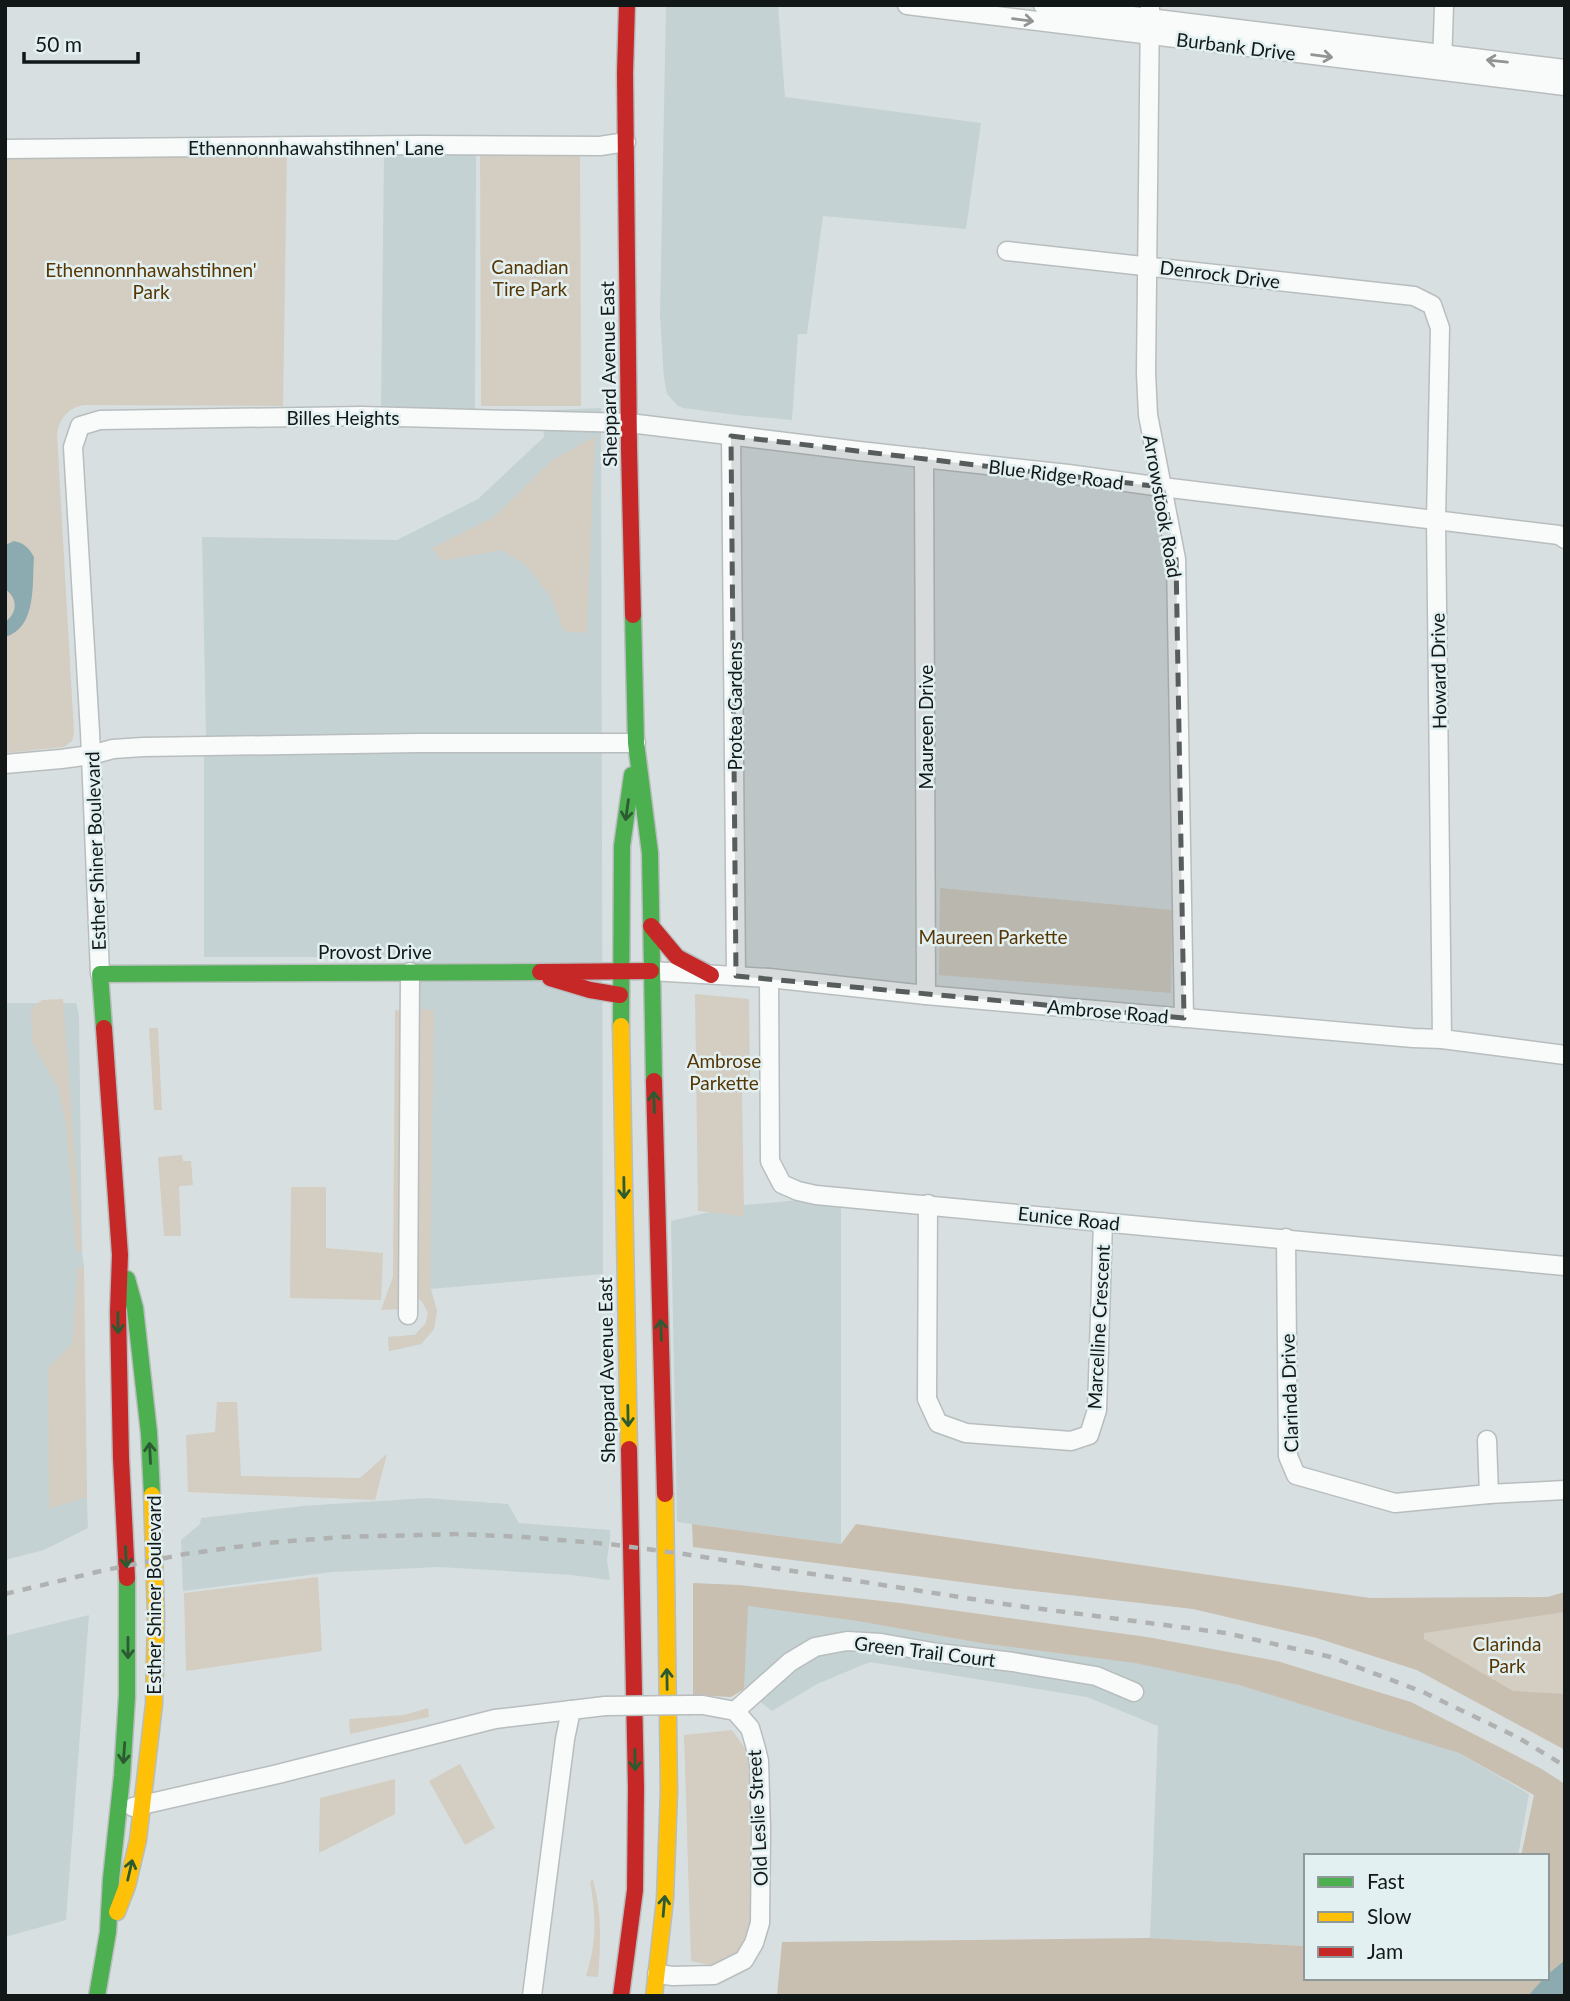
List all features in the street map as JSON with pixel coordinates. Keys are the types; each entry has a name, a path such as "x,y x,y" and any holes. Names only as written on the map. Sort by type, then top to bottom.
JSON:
{"main road":[{"name":"Sheppard Avenue East","path":"627,5 625,74 629,423 636,743 650,853 670,1792 665,1899 654,1996"},
{"name":"Sheppard Avenue East","path":"621,1996 635,1889 636,1788 620,970 622,846 636,743"},
{"path":"651,926 677,957 711,975"},
{"name":"Provost Drive","path":"100,974 651,971"},
{"path":"530,972 590,990 620,995"},
{"name":"Esther Shiner Boulevard","path":"97,1996 108,1932 119,1809 127,1696 128,1601 120,1445 120,1255 100,974"},
{"name":"Esther Shiner Boulevard","path":"108,1932 127,1886 138,1840 154,1704 155,1545 149,1433 135,1308 120,1255"}],"street":[{"name":"Burbank Drive","path":"907,5 1150,20"},
{"name":"Burbank Drive","path":"1043,5 1442,62 1565,86"},
{"path":"1442,62 1444,5"},
{"name":"Arrowstook Road","path":"1150,20 1146,354 1148,415 1176,559 1184,1018"},
{"name":"Burbank Drive","path":"1442,62 1565,69"},
{"name":"Ethennonnhawahstihnen' Lane","path":"5,149 600,146 626,142"},
{"name":"Denrock Drive","path":"1007,251 1414,296 1432,305"},
{"name":"Howard Drive","path":"1432,305 1440,328 1436,520 1443,1039"},
{"name":"Billes Heights","path":"73,447 80,426 100,420 361,416 629,423"},
{"name":"Blue Ridge Road","path":"629,423 1068,474 1559,535 1565,539"},
{"name":"Protea Gardens","path":"731,436 736,976"},
{"name":"Esther Shiner Boulevard","path":"73,447 91,755 100,974"},
{"name":"Maureen Drive","path":"924,458 926,995"},
{"path":"5,764 143,747 636,743"},
{"name":"Ambrose Road","path":"651,971 769,978 926,995 1443,1039 1565,1055"},
{"path":"408,1315 410,972"},
{"name":"Eunice Road","path":"769,978 770,1161 782,1184 798,1191 817,1195 1565,1266"},
{"name":"Marcelline Crescent","path":"928,1204 927,1398 938,1423 967,1433 1071,1441 1089,1435 1097,1410 1103,1222"},
{"name":"Clarinda Drive","path":"1286,1238 1288,1456 1296,1475 1395,1503 1565,1490"},
{"path":"1487,1440 1489,1494"},
{"name":"Green Trail Court","path":"735,1711 790,1662 815,1647 847,1641 881,1643 1096,1676 1134,1692"},
{"path":"119,1809 328,1762 495,1719 605,1706 703,1704 735,1711"},
{"path":"532,1996 571,1710"},
{"name":"Old Leslie Street","path":"657,1974 714,1975 744,1960 754,1943 760,1923 759,1761 750,1728 735,1711"}],"highlighted area":[{"path":"731,436 1162,487 1176,559 1184,1018 736,976"}],"shaded area":[{"path":"666,5 778,5 785,97 981,123 966,229 823,216 807,334 798,334 792,420 683,408 667,394 660,316"},
{"path":"476,150 475,413 601,408 603,1274 431,1289 437,1311 434,1329 421,1344 389,1351 388,1337 415,1335 426,1323 428,1313 414,1293 410,957 204,957 206,735 202,537 397,540 478,499 544,437 543,429 433,420 381,406 384,154"},
{"path":"5,1003 76,1003 79,1015 84,1267 83,1370 88,1528 44,1550 5,1560"},
{"path":"841,1196 841,1544 677,1522 671,1221 735,1206"},
{"path":"426,1498 508,1504 519,1523 610,1530 607,1560 610,1580 439,1567 332,1572 183,1591 181,1540 200,1524 201,1518 303,1506"},
{"path":"692,1524 841,1544 856,1524 1370,1598 1548,1597 1565,1592 1565,1612 1424,1633 1424,1639 1513,1691 1565,1694 1565,1750 1417,1670 1317,1638 1193,1609 693,1547"},
{"path":"693,1583 739,1585 900,1603 1147,1637 1277,1661 1411,1702 1540,1768 1565,1784 1565,1996 777,1996 782,1942 1150,1938 1304,1946 1304,1980 1549,1980 1549,1854 1521,1854 1534,1795 1459,1753 1239,1685 1135,1663 986,1644 857,1621 748,1606 744,1689 731,1697 693,1695"},
{"path":"747,1606 857,1621 986,1644 1138,1663 1239,1685 1459,1753 1529,1794 1518,1854 1304,1854 1304,1946 1150,1938 1158,1726 1087,1697 870,1662 817,1684 772,1711 744,1689"},
{"path":"89,1615 66,1920 5,1937 5,1636"}],"green space":[{"name":"Canadian Tire Park","path":"580,147 581,406 481,406 480,148"},
{"name":"Ethennonnhawahstihnen' Park","path":"287,153 283,406 83,405 65,415 57,434 74,733 72,741 64,747 5,753 5,157"},
{"path":"595,436 587,633 564,631 550,596 526,565 501,550 442,561 432,548 494,517 551,461"},
{"name":"Maureen Parkette","path":"940,888 1172,910 1171,993 939,975"},
{"name":"Ambrose Parkette","path":"695,994 749,999 750,1092 742,1092 744,1216 698,1211"},
{"path":"63,999 82,1251 76,1252 66,1124 58,1088 32,1043 31,1009 42,1000"},
{"path":"410,1009 434,1010 430,1289 437,1311 434,1329 421,1344 389,1351 388,1337 415,1335 426,1323 428,1313 414,1293"},
{"path":"395,1010 404,1011 402,1309 381,1310 393,1277"},
{"path":"149,1028 158,1028 162,1110 154,1110"},
{"path":"182,1155 183,1161 191,1161 193,1185 179,1186 181,1236 164,1236 158,1157"},
{"path":"291,1187 326,1187 326,1248 383,1253 381,1300 290,1298"},
{"path":"78,1266 84,1267 87,1497 49,1509 48,1368 72,1344"},
{"path":"217,1402 237,1402 241,1476 360,1478 387,1454 375,1500 188,1492 186,1435 215,1432"},
{"path":"318,1577 322,1651 186,1671 184,1593"},
{"name":"Clarinda Park","path":"1565,1592 1565,1723 1546,1739 1417,1670 1317,1638 1548,1597"},
{"path":"428,1708 429,1717 350,1734 349,1719 404,1715"},
{"path":"732,1730 749,1754 753,1923 742,1950 715,1966 691,1961 684,1735"},
{"path":"460,1764 495,1828 465,1845 429,1781"},
{"path":"395,1779 395,1814 319,1853 320,1798"},
{"path":"593,1880 600,1928 598,1977 586,1976 594,1940 590,1881"}],"water":[{"path":"14,541 26,546 34,557 31,604 23,624 5,637 5,622 15,606 5,589 5,545"},
{"path":"1565,1960 1565,1996 1528,1996 1542,1980 1549,1980 1549,1973"}],"railway":[{"path":"5,1594 185,1554 266,1543 342,1537 459,1534 609,1544 1011,1605 1226,1633 1331,1657 1423,1692 1517,1737 1565,1766"}],"traffic: fast":[{"path":"633,615 636,743 650,853 654,1081"},
{"path":"621,1026 622,846 632,775"},
{"path":"104,1028 100,974 540,972"},
{"path":"127,1279 135,1308 149,1433 152,1495"},
{"path":"97,1996 108,1932 122,1776 127,1696 127,1578"}],"traffic: slow":[{"path":"621,1026 629,1449"},
{"path":"654,1996 665,1899 669,1792 665,1494"},
{"path":"117,1912 127,1886 138,1840 154,1704 156,1616 152,1495"}],"traffic: jam":[{"path":"627,5 625,73 633,615"},
{"path":"651,926 677,957 711,975"},
{"path":"540,972 651,971"},
{"path":"550,978 590,990 620,995"},
{"path":"104,1028 120,1255 118,1312 121,1458 127,1578"},
{"path":"654,1081 665,1494"},
{"path":"621,1996 635,1890 636,1788 629,1449"}]}
